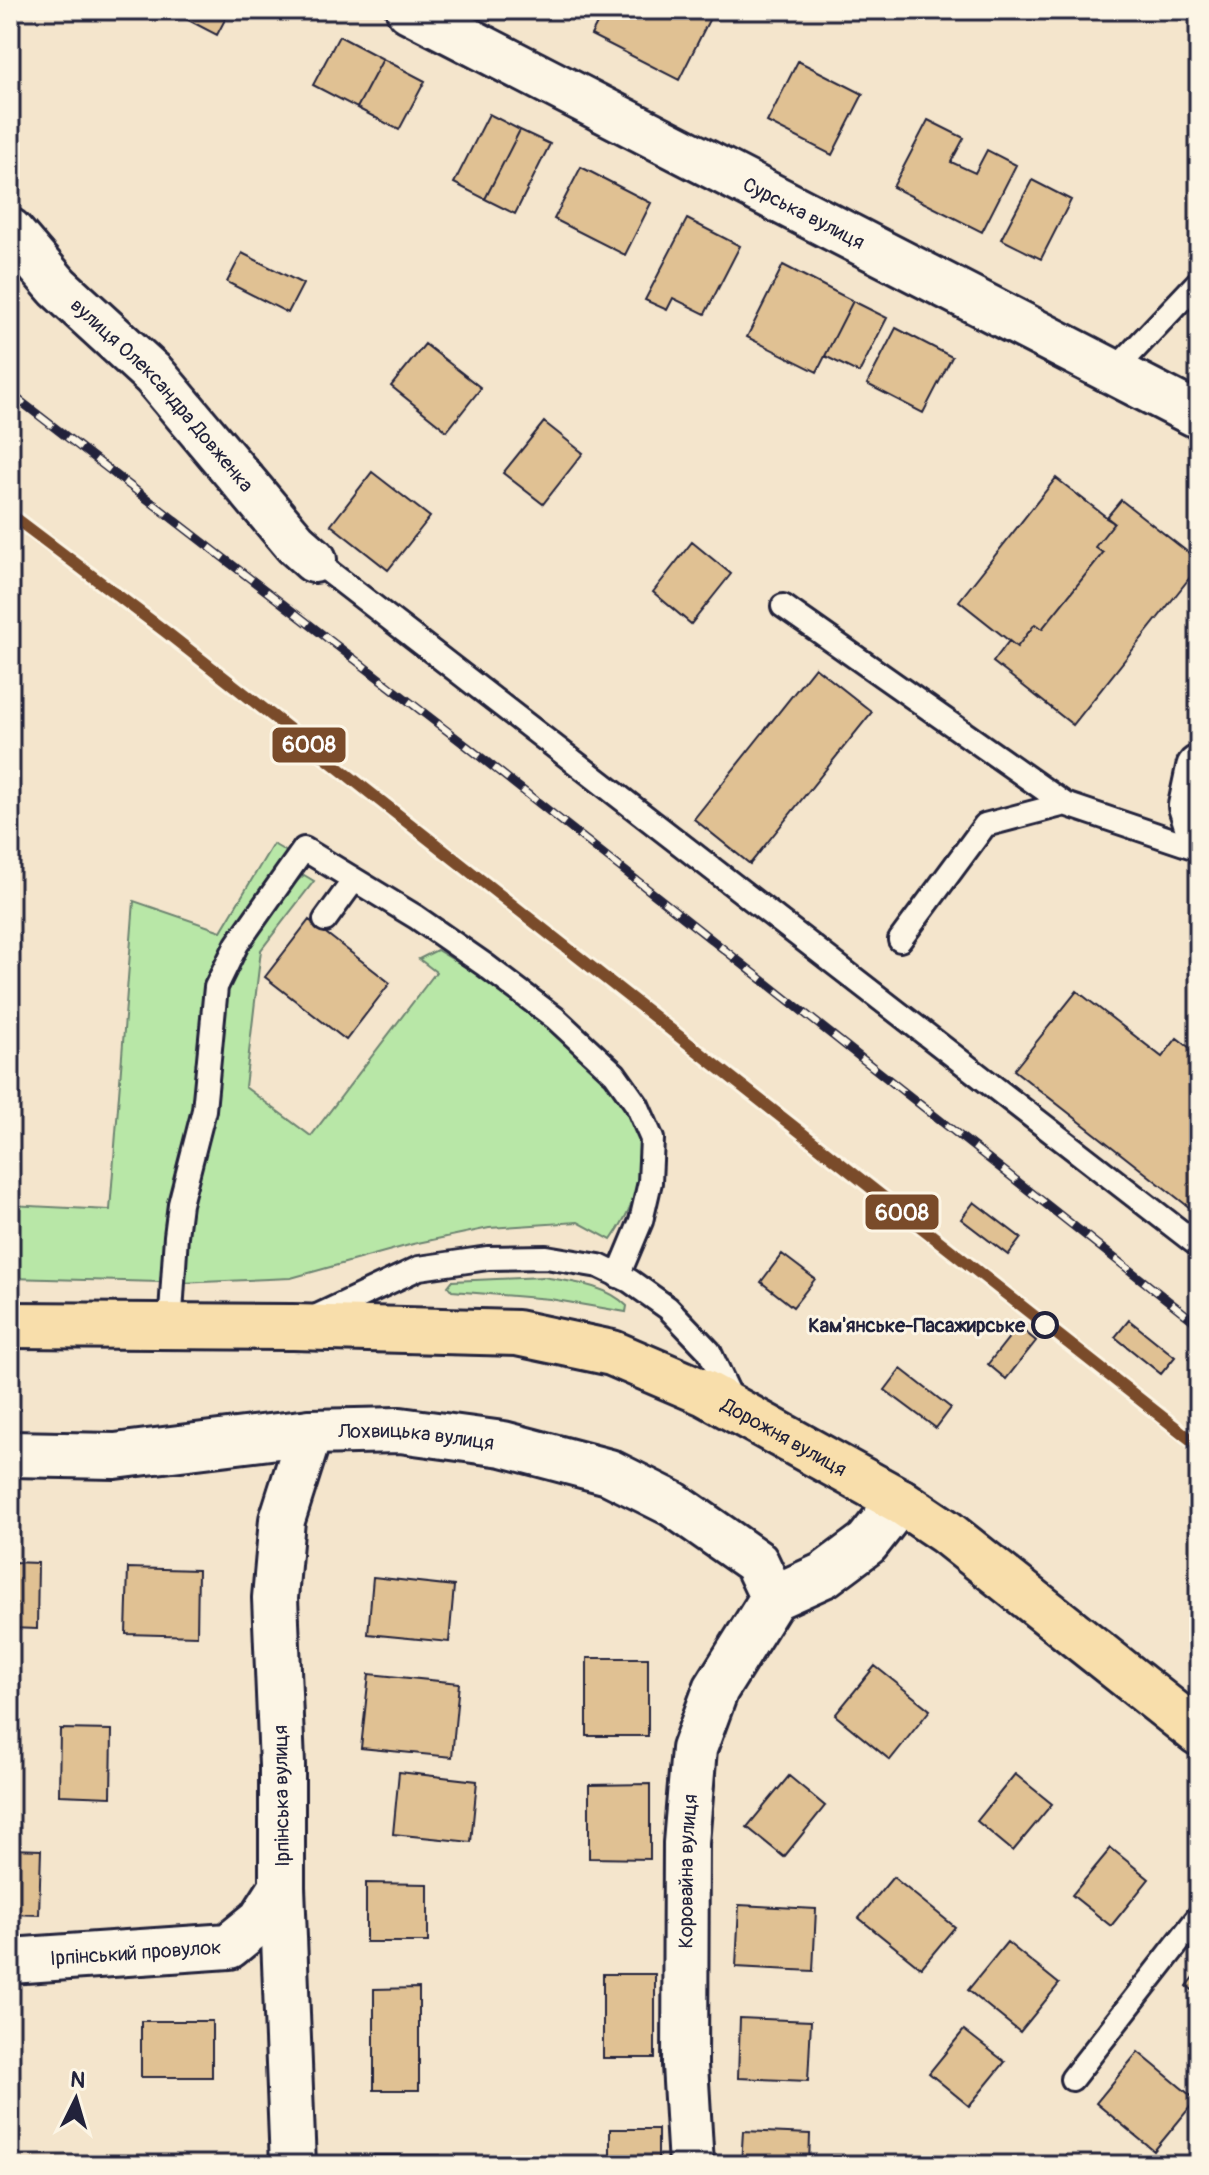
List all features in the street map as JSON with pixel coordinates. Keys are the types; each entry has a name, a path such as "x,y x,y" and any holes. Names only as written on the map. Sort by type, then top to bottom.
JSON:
{"main road":[{"name":"Дорожня вулиця","path":"10,1325 293,1327 517,1333 612,1353 705,1393 900,1501 946,1532 1199,1733"}],"street":[{"name":"Сурська вулиця","path":"409,10 1199,416"},
{"name":"вулиця Олександра Довженка","path":"10,231 58,287 154,375 295,543 314,560"},
{"path":"1199,768 1191,806 1199,831"},
{"name":"Лохвицька вулиця","path":"10,1454 115,1456 310,1432 400,1430 488,1442 609,1472 673,1504 756,1562 773,1598"},
{"name":"Ірпінська вулиця","path":"293,2165 275,1598 282,1520 310,1432"},
{"path":"773,1598 824,1575 867,1543 900,1501"},
{"name":"Коровайна вулиця","path":"691,2165 685,2065 686,1843 694,1749 716,1689 773,1598"},
{"name":"Ірпінський провулок","path":"10,1961 229,1946 261,1920 282,1887"},
{"path":"229,1946 265,1962 286,1987"}],"lane":[{"path":"1113,372 1199,281"},
{"path":"314,560 1199,1246"},
{"path":"783,606 1065,804 1199,849"},
{"path":"900,940 985,825 1065,804"},
{"path":"170,1328 176,1236 183,1191 204,1110 216,987 237,944 304,849 416,917 555,1018 615,1074 637,1105 652,1139 650,1182 641,1221 618,1276"},
{"path":"325,920 354,880"},
{"path":"293,1327 419,1268 488,1258 546,1257 599,1266 630,1281 668,1308 709,1351 738,1412"},
{"path":"1072,2079 1199,1916"}],"green space":[{"path":"273,844 287,852 231,939 167,1233 160,1282 10,1278 10,1205 110,1210 134,901 221,931"},
{"path":"304,875 314,881 261,950 245,1087 311,1136 436,972 419,959 437,950 507,994 551,1027 572,1045 631,1109 641,1147 639,1180 629,1210 611,1240 578,1222 489,1228 413,1244 291,1278 180,1283 184,1236 226,988 275,900"},
{"path":"543,1277 609,1293 627,1306 626,1312 550,1299 452,1291 448,1286 452,1281"}],"building":[{"path":"169,10 230,10 217,35"},
{"path":"604,10 694,10 710,18 679,80 591,35"},
{"path":"1098,10 1119,10 1115,18"},
{"path":"339,36 383,59 357,108 313,85"},
{"path":"383,59 425,81 399,130 357,108"},
{"path":"798,61 863,94 832,155 767,122"},
{"path":"489,114 520,130 485,199 454,183"},
{"path":"928,120 964,138 951,162 975,173 987,150 1016,165 982,232 893,187"},
{"path":"520,130 550,144 515,214 485,199"},
{"path":"581,167 651,203 625,255 554,219"},
{"path":"1032,180 1071,200 1041,259 1001,239"},
{"path":"687,219 740,246 705,314 673,298 667,310 645,300"},
{"path":"242,253 303,284 288,313 227,282"},
{"path":"783,265 853,301 817,372 747,337"},
{"path":"853,301 887,318 859,373 825,356"},
{"path":"896,328 952,357 923,413 867,384"},
{"path":"425,344 481,388 447,431 391,386"},
{"path":"544,422 583,453 543,504 503,473"},
{"path":"372,472 430,517 388,570 331,525"},
{"path":"1056,478 1114,523 1095,547 1103,553 1042,629 1035,624 1017,647 959,601"},
{"path":"1121,500 1199,561 1199,566 1073,725 993,662 1009,641 1017,647 1035,624 1042,629 1103,553 1095,547 1114,523 1106,518"},
{"path":"692,542 731,574 691,624 653,592"},
{"path":"815,667 872,712 750,864 694,819"},
{"path":"309,920 390,983 346,1040 265,977"},
{"path":"1077,991 1162,1057 1177,1038 1199,1055 1199,1215 1014,1070"},
{"path":"974,1202 1021,1238 1008,1255 961,1219"},
{"path":"782,1254 815,1279 793,1307 761,1282"},
{"path":"1129,1320 1175,1357 1161,1374 1115,1337"},
{"path":"1018,1326 1036,1341 1006,1379 988,1364"},
{"path":"901,1369 951,1408 936,1428 885,1390"},
{"path":"10,1562 38,1563 37,1629 10,1628"},
{"path":"128,1568 198,1570 197,1636 126,1634"},
{"path":"373,1577 454,1586 449,1642 368,1634"},
{"path":"587,1658 648,1658 648,1736 587,1736"},
{"path":"875,1666 930,1710 890,1760 835,1715"},
{"path":"369,1674 459,1683 452,1757 361,1748"},
{"path":"60,1729 112,1730 111,1797 59,1795"},
{"path":"399,1772 477,1781 471,1842 393,1834"},
{"path":"1015,1774 1052,1804 1013,1851 977,1821"},
{"path":"789,1776 825,1806 784,1857 747,1827"},
{"path":"650,1784 650,1859 589,1858 589,1785"},
{"path":"1111,1848 1149,1879 1111,1926 1072,1895"},
{"path":"10,1849 41,1850 39,1915 10,1914"},
{"path":"893,1877 955,1927 921,1968 859,1918"},
{"path":"366,1883 428,1884 428,1942 366,1942"},
{"path":"739,1905 816,1909 813,1971 736,1967"},
{"path":"1007,1942 1059,1984 1020,2032 968,1990"},
{"path":"1199,1971 1199,1995 1187,1986"},
{"path":"603,1974 655,1974 655,2058 603,2058"},
{"path":"419,1988 419,2090 374,2090 374,1989"},
{"path":"740,2018 811,2021 808,2081 738,2078"},
{"path":"141,2021 212,2021 212,2077 141,2077"},
{"path":"964,2030 1005,2062 969,2106 929,2073"},
{"path":"1138,2052 1196,2100 1154,2151 1096,2103"},
{"path":"610,2129 658,2129 658,2165 610,2165"},
{"path":"743,2131 810,2134 809,2165 741,2165"},
{"path":"374,2155 440,2155 440,2165 374,2165"}],"railway":[{"path":"10,393 468,747 1199,1325"}],"transit line":[{"name":"6008","path":"10,514 166,632 1199,1446"}],"place":[{"name":"Кам'янське-Пасажирське","path":"1045,1325"}]}
